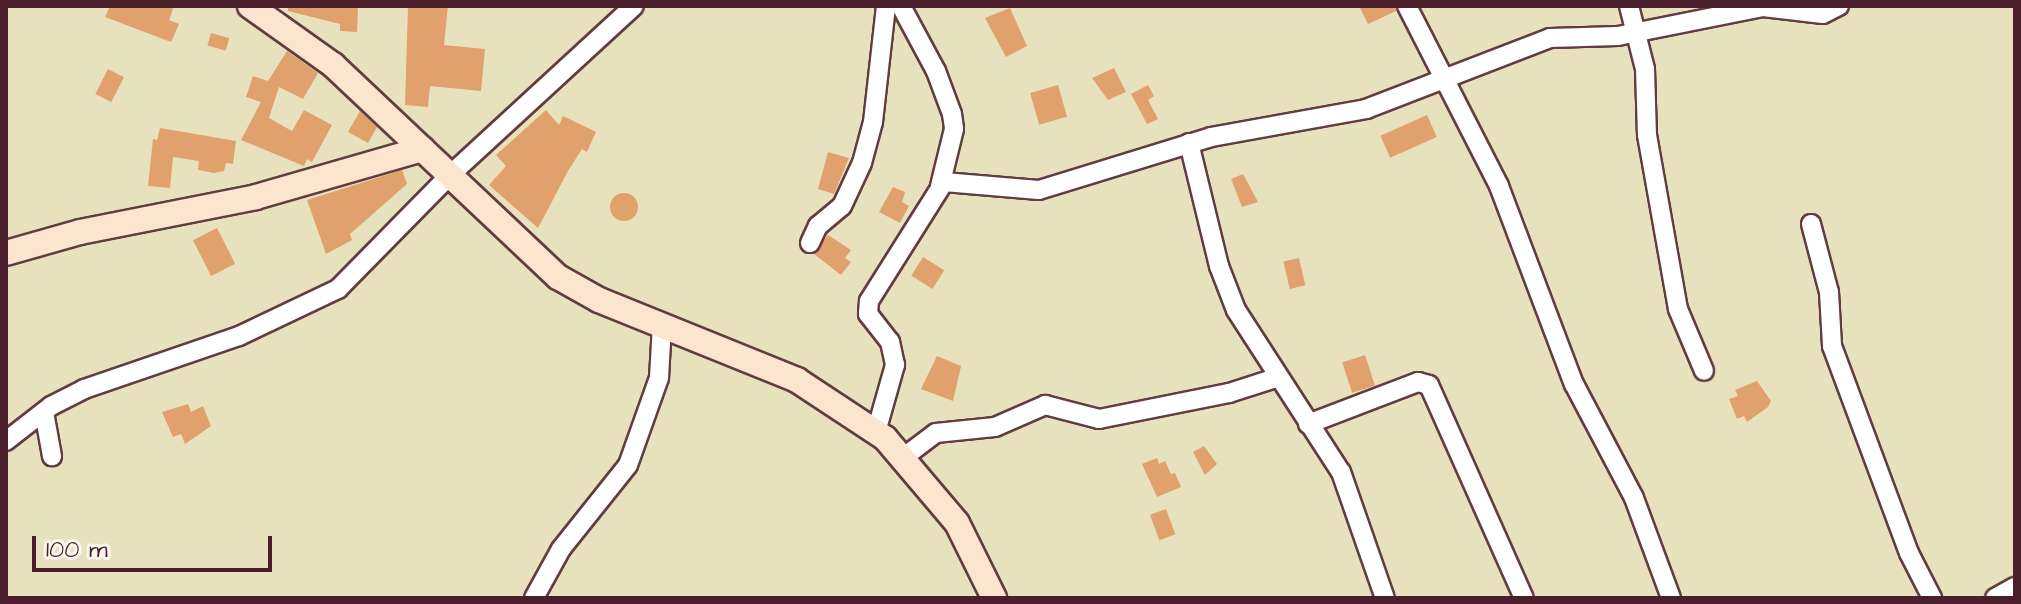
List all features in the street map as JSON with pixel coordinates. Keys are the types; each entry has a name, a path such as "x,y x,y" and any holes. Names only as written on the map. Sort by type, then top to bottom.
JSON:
{"street":[{"path":"250,6 333,65 558,277 599,300 797,380 876,432 904,457 957,523 994,598"},
{"path":"6,441 44,412 103,381 239,336 315,303 357,272 449,176 634,6"},
{"path":"810,243 818,226 842,206 862,163 873,122 886,6"},
{"path":"876,432 895,365 890,342 868,314 869,301 940,186 954,129 952,114 936,71 901,6"},
{"path":"1407,6 1499,186 1574,384 1634,498 1671,598"},
{"path":"1629,6 1633,33 1645,69 1647,135 1678,309 1704,371"},
{"path":"940,186 947,182 1039,190 1189,143 1366,109 1550,38 1633,33 1763,6 1823,14 1839,6"},
{"path":"1189,143 1224,282 1279,377 1346,482 1385,598"},
{"path":"6,253 80,232 256,197 422,149"},
{"path":"1811,224 1829,292 1832,346 1909,553 1932,598"},
{"path":"534,598 561,549 628,465 659,378 662,324"},
{"path":"904,457 936,433 995,427 1045,405 1099,419 1229,393 1279,377"},
{"path":"1308,424 1418,382 1429,385 1524,598"},
{"path":"44,412 52,456"},
{"path":"1995,598 2015,587"}],"building":[{"path":"110,6 174,6 169,20 179,24 171,42 105,17"},
{"path":"288,6 358,6 357,32 340,31 340,24 288,11"},
{"path":"408,6 448,6 444,45 485,49 481,91 430,86 428,107 405,105"},
{"path":"1359,6 1395,6 1396,11 1368,24"},
{"path":"1010,8 1027,46 1006,57 985,18"},
{"path":"211,33 229,38 226,51 207,45"},
{"path":"287,51 318,73 303,99 279,87 269,118 292,131 304,110 332,125 312,162 307,159 304,166 241,140 261,102 246,97 253,76 268,81"},
{"path":"1114,68 1126,92 1108,100 1092,78"},
{"path":"108,69 124,77 111,102 95,94"},
{"path":"1058,85 1067,117 1039,125 1030,93"},
{"path":"1148,85 1154,96 1148,100 1158,119 1147,124 1131,94"},
{"path":"546,110 559,125 563,116 596,132 587,152 582,149 568,171 538,228 489,185 506,166 496,155"},
{"path":"360,111 377,127 368,143 348,132"},
{"path":"1427,115 1437,137 1390,158 1380,136"},
{"path":"160,128 236,141 233,164 226,163 224,171 214,173 198,170 199,161 173,157 170,188 148,186 153,139 157,140"},
{"path":"828,152 849,158 834,194 818,189"},
{"path":"402,170 407,184 350,234 352,240 326,254 307,200"},
{"path":"1243,174 1258,202 1242,207 1231,179"},
{"path":"893,187 905,192 902,202 909,206 900,223 879,212"},
{"path":"624,193 634,197 638,207 634,217 624,221 614,217 610,207 614,197"},
{"path":"217,228 235,264 211,276 193,240"},
{"path":"828,235 851,250 845,258 851,262 841,275 814,254"},
{"path":"923,257 944,270 933,289 911,276"},
{"path":"1299,258 1305,285 1290,289 1283,262"},
{"path":"1365,355 1375,385 1352,393 1342,362"},
{"path":"937,356 961,366 953,401 921,389"},
{"path":"1757,381 1771,401 1768,407 1747,422 1744,416 1737,419 1729,399 1738,396 1735,390"},
{"path":"188,404 191,412 203,406 211,426 185,444 181,434 173,437 162,412"},
{"path":"1204,446 1217,464 1205,475 1193,452"},
{"path":"1157,458 1159,464 1165,461 1171,474 1175,473 1181,487 1157,497 1142,464"},
{"path":"1166,509 1175,534 1159,540 1150,515"}]}
